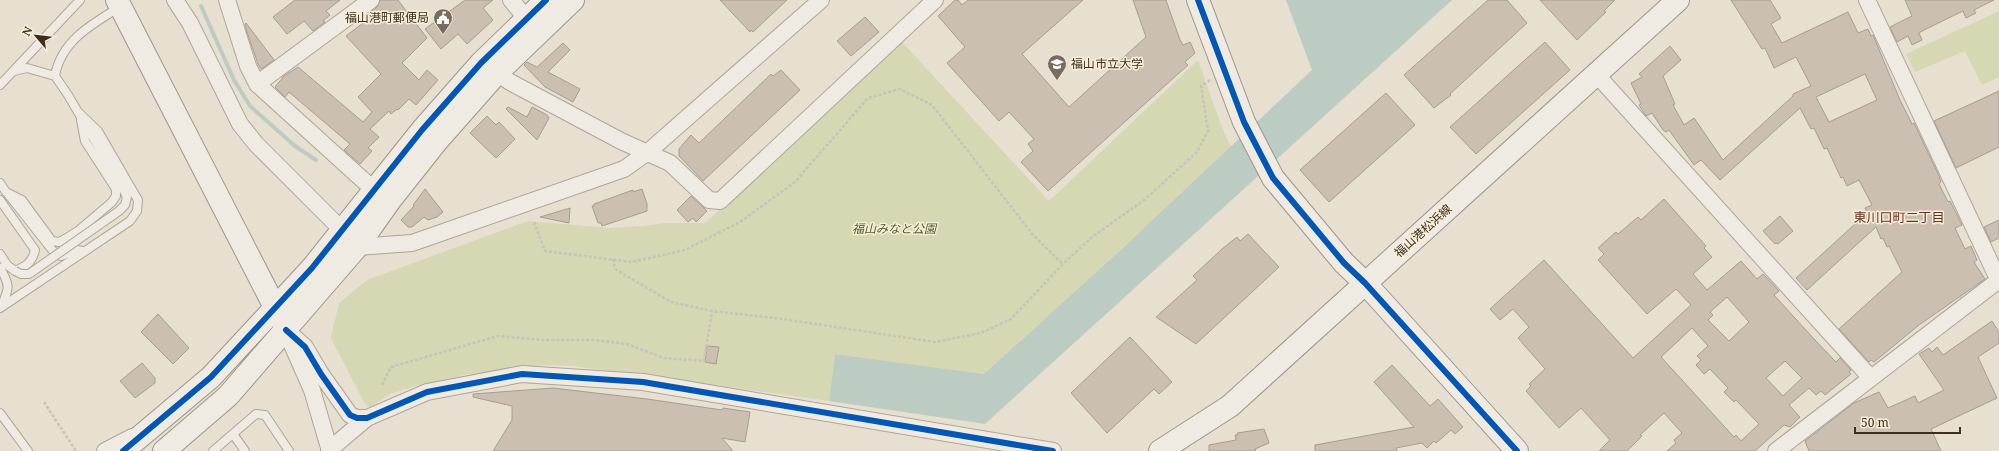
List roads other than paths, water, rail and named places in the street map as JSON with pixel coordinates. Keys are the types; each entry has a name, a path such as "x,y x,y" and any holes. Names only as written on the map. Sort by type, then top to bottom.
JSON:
{"street":[{"path":"175,0 190,23 240,124 256,144 342,230"},
{"path":"227,0 248,66 257,84 374,190"},
{"path":"257,84 371,0"},
{"path":"511,0 526,18"},
{"path":"123,451 211,377 312,268 374,190 481,62 546,0"},
{"path":"164,451 228,396 358,247 400,187 497,73 573,0"},
{"path":"358,247 412,243 624,169 648,152 820,0"},
{"path":"497,73 510,82 621,141 670,162 709,200 720,201 935,0"},
{"path":"1198,0 1223,71 1244,122 1273,178 1344,263 1365,283 1517,451"},
{"name":"福山港松浜線","path":"1160,451 1230,406 1678,0"},
{"path":"1776,451 1796,444 1870,377 1999,280 1867,0"},
{"path":"119,4 276,307 312,390 330,450 368,418 394,404 427,392 522,374 643,382 1053,451"},
{"path":"1596,74 1870,377"},
{"path":"286,330 305,347 321,374 350,414 357,418 368,418"},
{"path":"105,451 127,439 147,432"}],"lane":[{"path":"0,85 80,0"},
{"path":"0,254 7,265 15,271 21,274 29,274 119,211 125,205 127,197 78,112 55,76 57,63 65,50 87,27 119,4"},
{"path":"14,71 27,68 55,76"},
{"path":"6,192 22,200 52,241 60,242 78,231 112,202 116,196 116,189 86,141 78,112"},
{"path":"0,308 82,251 130,221 137,211 138,200 98,131 78,112"},
{"path":"0,183 52,251 61,256 77,250 82,251"},
{"path":"0,200 35,250 33,259 27,266 15,271"},
{"path":"0,268 8,280 9,288 0,308"},
{"path":"0,413 28,451"},
{"path":"218,449 256,414 265,415 289,451"},
{"path":"233,434 245,451"}],"waterway":[{"path":"201,6 234,80 250,106 295,146 316,160"}],"place":[{"name":"福山港町郵便局","path":"443,35"},
{"name":"福山市立大学","path":"1057,81"}],"district":[{"name":"東川口町二丁目","path":"1899,217"}],"park label":[{"name":"福山みなと公園","path":"894,229"}]}
